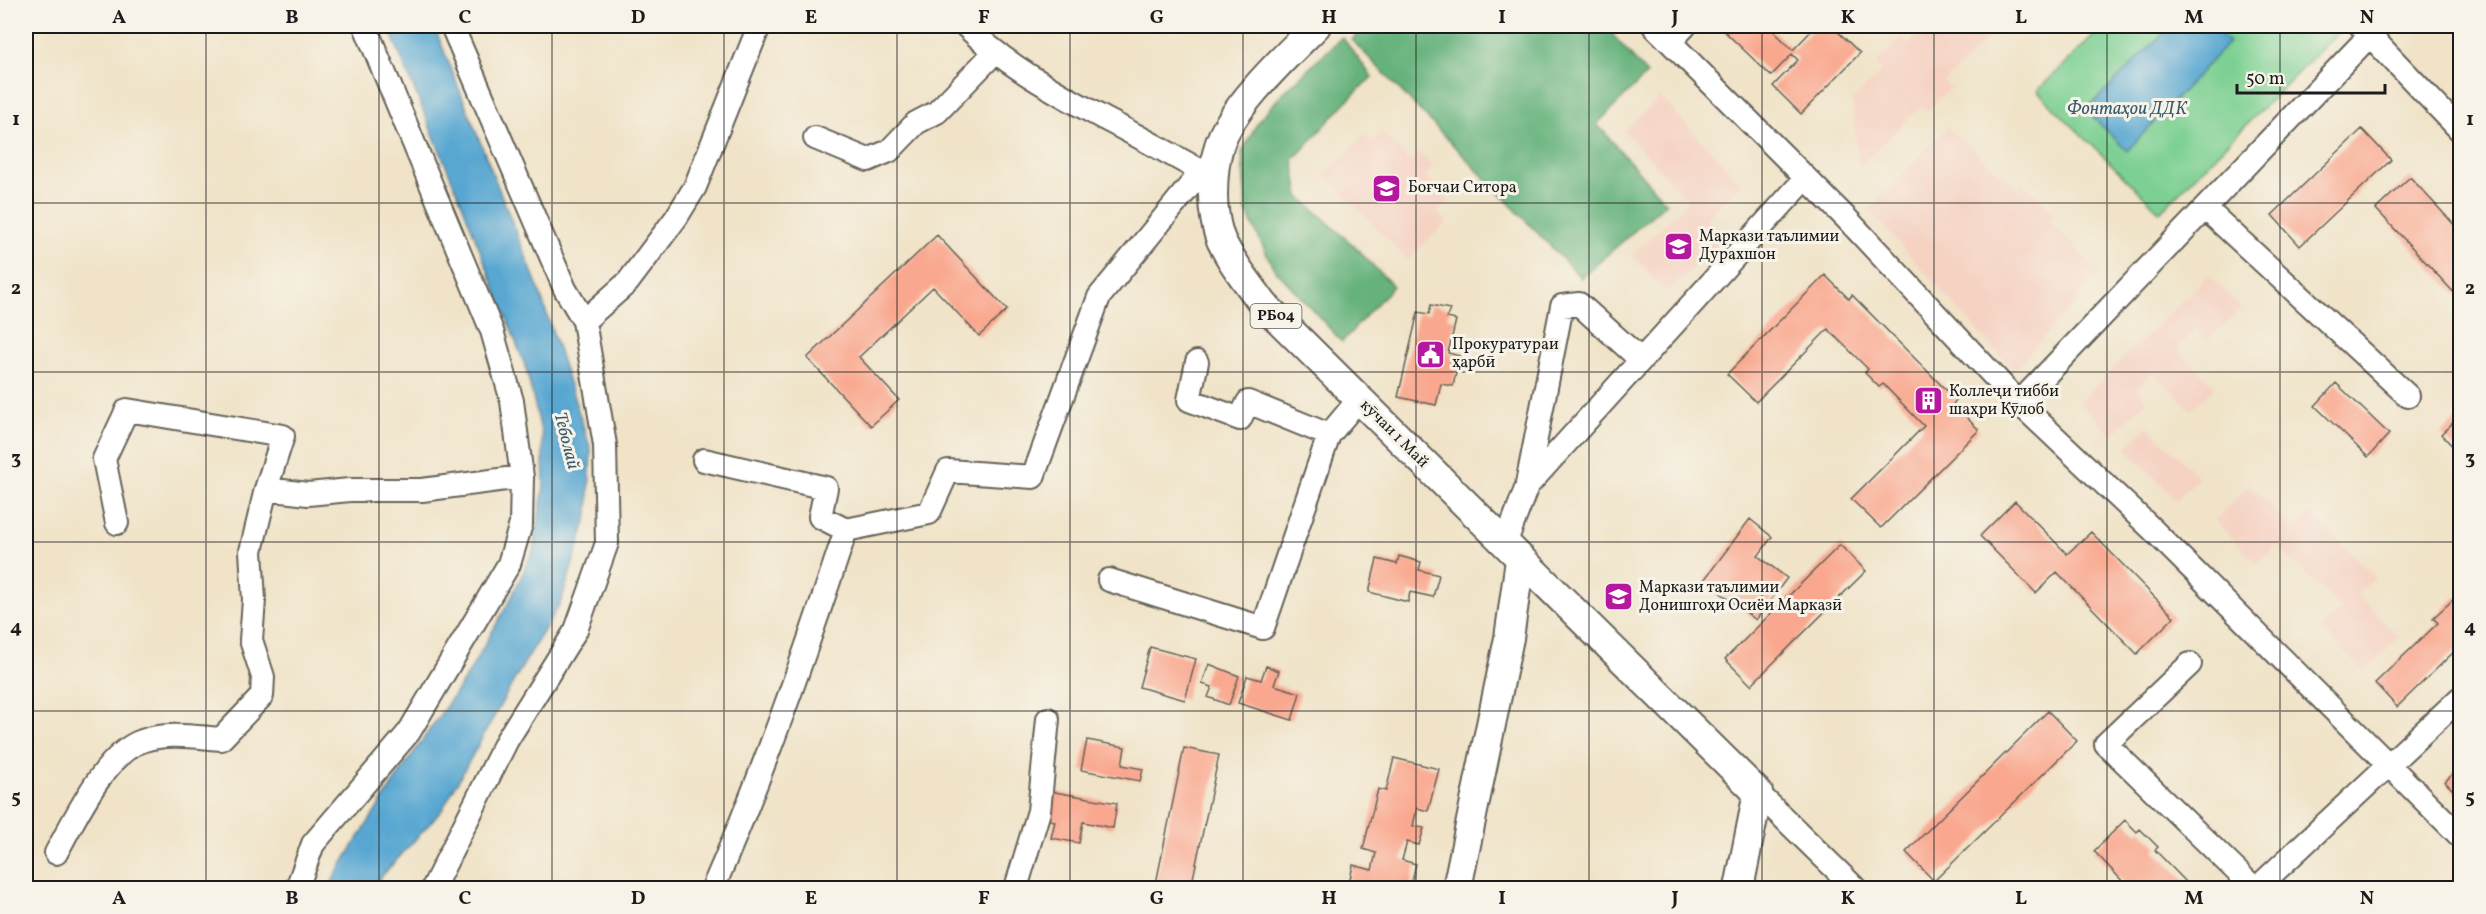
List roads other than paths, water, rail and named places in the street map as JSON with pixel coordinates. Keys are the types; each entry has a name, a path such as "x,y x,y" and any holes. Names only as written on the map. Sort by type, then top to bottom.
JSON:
{"main road":[{"name":"кӯчаи 1 Май","path":"1311,27 1238,111 1219,144 1207,174 1220,238 1237,268 1264,305 1758,793"},
{"path":"1457,888 1509,638 1513,552"},
{"path":"1739,888 1758,793"}],"street":[{"path":"297,888 313,844 409,732 509,564 521,524 522,477 512,401 492,331 365,26"},
{"path":"433,888 507,740 576,630 608,543 606,445 584,321 565,289 452,26"},
{"path":"584,321 628,282 676,218 695,187 759,26"},
{"path":"704,460 826,488 820,518 846,530 928,513 948,471 1033,477 1099,297 1207,174 1074,102 1010,64 966,26"},
{"path":"1654,26 1678,34 1806,178 2019,403 2152,530 2460,836"},
{"path":"2019,403 2205,207 2366,30 2460,129"},
{"path":"815,138 868,159 889,151 916,123 937,112 995,52"},
{"path":"1527,486 1806,178"},
{"path":"2205,207 2408,396"},
{"path":"1513,552 1562,306 1579,304 1641,360"},
{"path":"1197,362 1189,400 1240,418 1248,402 1329,435"},
{"path":"1109,580 1263,628 1329,435 1359,399"},
{"path":"56,854 97,780 116,759 140,741 168,736 220,739 262,696 263,677 251,640 254,600 251,551 266,489 283,436 127,410 104,459 117,523"},
{"path":"266,489 308,494 350,490 422,490 522,477"},
{"path":"713,888 734,840 808,645 846,530"},
{"path":"2190,664 2106,744 2255,888 2460,698"},
{"path":"1016,888 1039,811 1048,719"},
{"path":"1758,793 1855,888"}],"water":[{"name":"Теболай","path":"388,26 434,26 538,287 591,450 588,515 561,602 516,677 442,810 371,888 330,888 335,875 403,768 467,676 511,598 533,551 544,486 542,435 526,368 462,204"},
{"name":"Фонтаҳои ДДК","path":"2171,26 2212,26 2229,42 2127,151 2086,110"}],"place":[{"name":"Боғчаи Ситора","path":"1387,188"},
{"name":"Маркази таълимии Дурахшон","path":"1678,246"},
{"name":"Прокуратураи ҳарбӣ","path":"1431,354"},
{"name":"Коллеҷи тибби шаҳри Кӯлоб","path":"1928,401"},
{"name":"Маркази таълимии Донишгоҳи Осиёи Марказӣ","path":"1618,597"}]}
